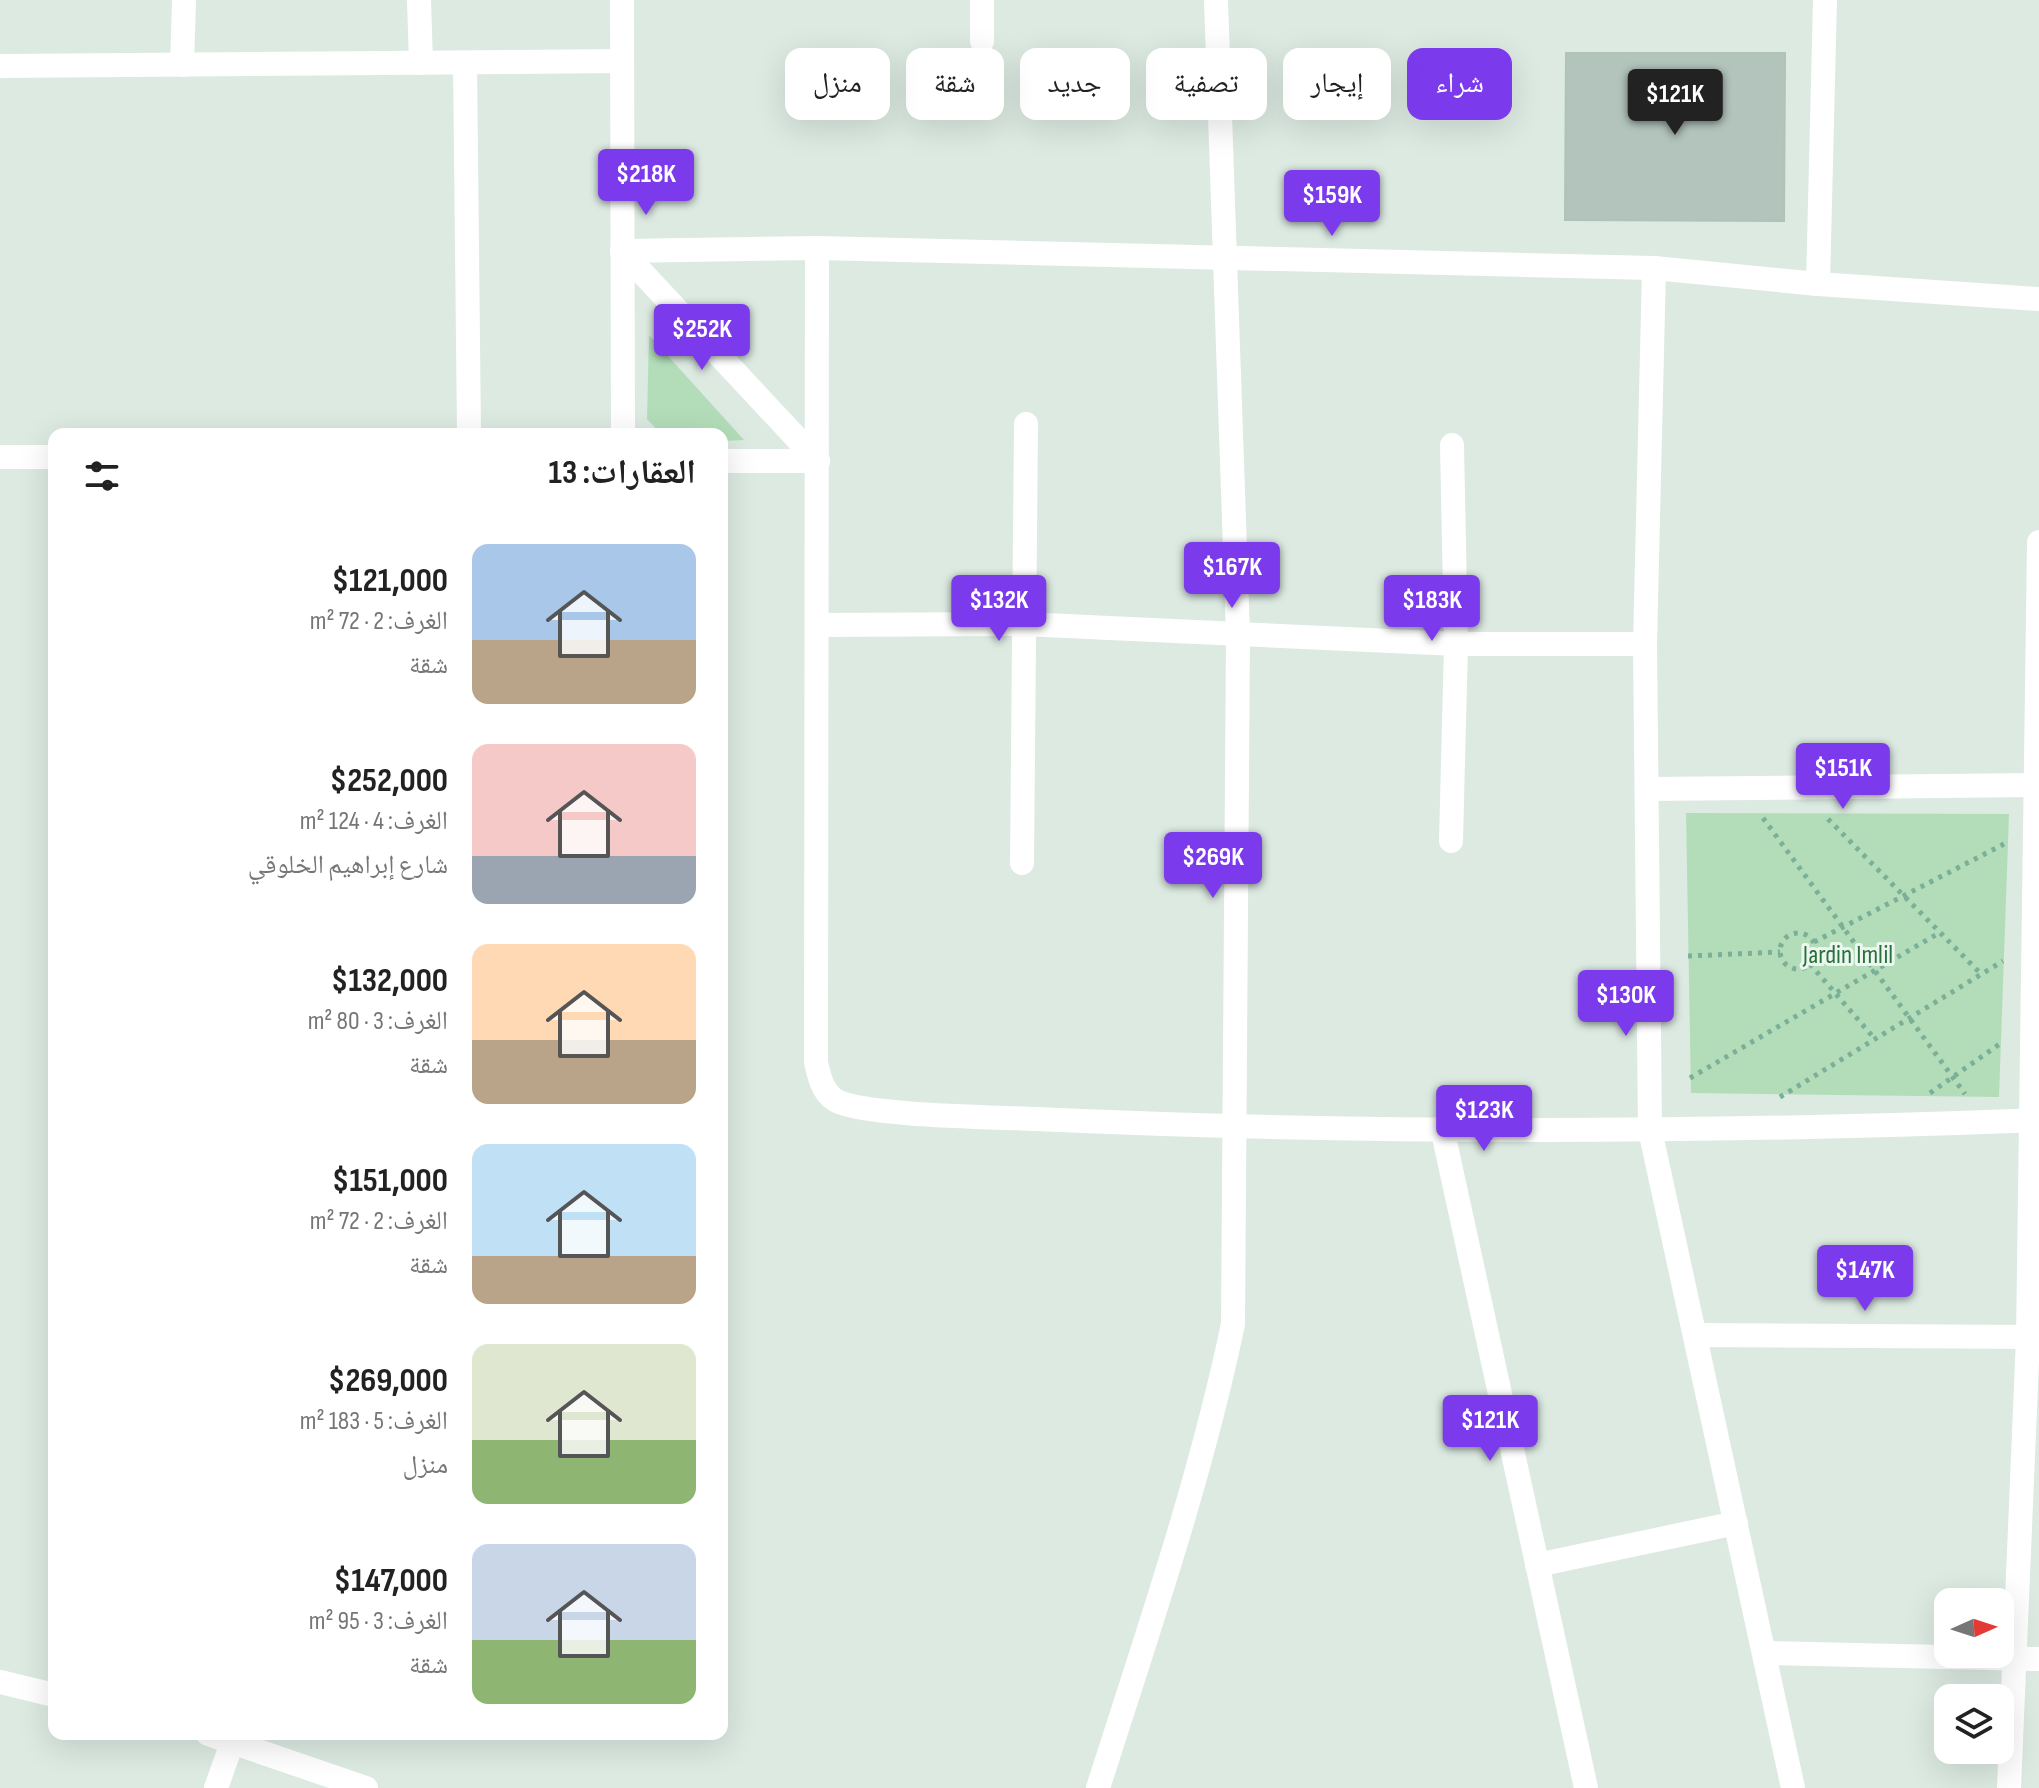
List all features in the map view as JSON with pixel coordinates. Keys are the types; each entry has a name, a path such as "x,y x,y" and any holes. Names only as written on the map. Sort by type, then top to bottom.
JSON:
{"street":[{"path":"182,65 184,0"},
{"path":"419,0 421,63"},
{"path":"622,0 623,428"},
{"path":"982,0 982,41"},
{"path":"1098,1788 1179,1533 1217,1398 1233,1324 1238,635 1216,0"},
{"path":"1818,284 1825,0"},
{"path":"0,66 622,61"},
{"path":"465,63 469,428"},
{"path":"622,251 817,248 1654,268 1818,284 2039,299"},
{"path":"817,248 819,625 816,1062 821,1083 834,1099 852,1106 939,1114 1235,1128 1650,1130 2035,1121"},
{"path":"622,251 818,461"},
{"path":"1654,268 1645,644 1650,1130 1793,1788"},
{"path":"1022,863 1026,424"},
{"path":"1451,841 1456,644 1452,445"},
{"path":"0,457 48,457"},
{"path":"728,461 818,461"},
{"path":"2014,1643 2034,1337 2039,542"},
{"path":"819,625 1023,624 1456,644 1645,644"},
{"path":"1648,789 2037,785"},
{"path":"1442,1128 1586,1788"},
{"path":"1695,1335 2034,1337"},
{"path":"1537,1565 1736,1523"},
{"path":"1764,1653 1934,1656"},
{"path":"2014,1658 2039,1659"},
{"path":"2009,1788 2013,1668"},
{"path":"0,1682 48,1694"},
{"path":"216,1788 233,1740 366,1788"}],"path":[{"path":"1823,788 1824,814 1981,975"},
{"path":"1760,814 1967,1097"},
{"path":"1814,942 2008,842"},
{"path":"1690,1078 1939,933"},
{"path":"1793,934 1805,934 1814,942 1815,954 1810,964 1794,969 1784,962 1780,952 1783,940 1793,934"},
{"path":"1688,956 1780,952"},
{"path":"1780,1127 1780,1094 2004,961"},
{"path":"1810,964 1874,1038"},
{"path":"1925,1096 2001,1043"}],"green space":[{"path":"649,335 744,440 728,441 728,428 655,428 647,419"},
{"name":"Jardin Imlil","path":"1686,813 2009,814 1999,1097 1691,1093"}],"building":[{"path":"1566,53 1785,53 1784,221 1565,220"}]}
